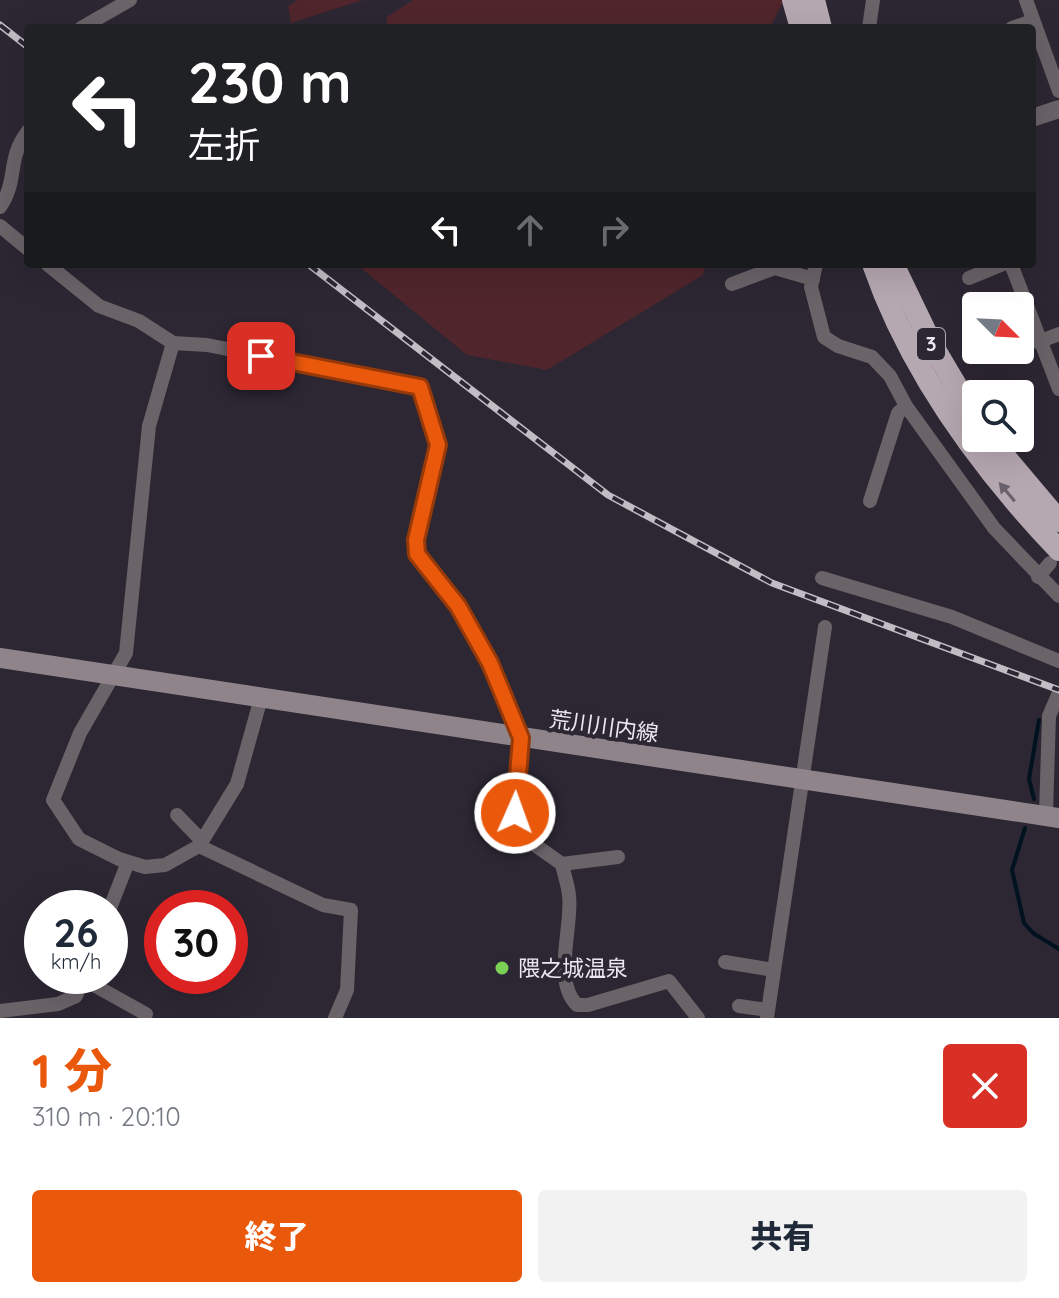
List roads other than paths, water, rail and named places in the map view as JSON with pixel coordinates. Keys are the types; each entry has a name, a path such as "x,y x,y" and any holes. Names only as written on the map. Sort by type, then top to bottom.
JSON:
{"highway":[{"path":"793,0 800,24"},
{"path":"814,0 820,24"},
{"name":"3","path":"875,268 912,351 953,418 1055,557"},
{"name":"3","path":"895,268 931,343 962,395"},
{"path":"1001,452 1059,521"}],"main road":[{"name":"荒川川内線","path":"0,658 1052,816"}],"street":[{"path":"88,24 130,0"},
{"path":"870,24 873,0"},
{"path":"1026,0 1034,24"},
{"path":"1024,24 1033,21"},
{"path":"1036,29 1059,91"},
{"path":"1036,117 1059,109"},
{"path":"0,207 10,192 15,147 24,136"},
{"path":"0,226 24,246"},
{"path":"52,268 99,306 139,321 173,343 207,345 420,387 438,445 416,540 417,554 458,606 490,663 521,738 515,813 525,838 562,864 618,857"},
{"path":"732,284 775,268 814,271 811,287 824,337 838,346 872,357 890,376 906,406 994,528 1059,596"},
{"path":"969,278 993,268"},
{"path":"1012,268 1038,342 1059,389"},
{"path":"1038,342 1059,334"},
{"path":"173,343 149,426 126,653 80,733 53,800 79,839 128,862 145,867 165,865 201,844 237,784 261,698"},
{"path":"870,501 898,413 906,406"},
{"path":"1038,577 1055,557"},
{"path":"822,578 952,617 1059,661"},
{"path":"739,1006 768,1014 825,627"},
{"path":"1052,816 1049,716 1058,695"},
{"path":"177,815 201,844 323,905 351,910 347,990 335,1018"},
{"path":"117,890 128,862"},
{"path":"562,864 569,896 566,979 570,997 577,1005 588,1005 669,981 698,1018"},
{"path":"725,962 774,970"},
{"path":"0,1011 58,1004 77,994"},
{"path":"112,994 146,1014"}],"waterway":[{"path":"1034,799 1029,779 1039,720"},
{"path":"1025,828 1012,870 1024,923 1033,933 1059,949"}],"railway":[{"path":"0,25 24,44"},
{"path":"313,268 608,495 772,583 1059,690"}],"place":[{"name":"隈之城温泉","path":"502,968"}]}
